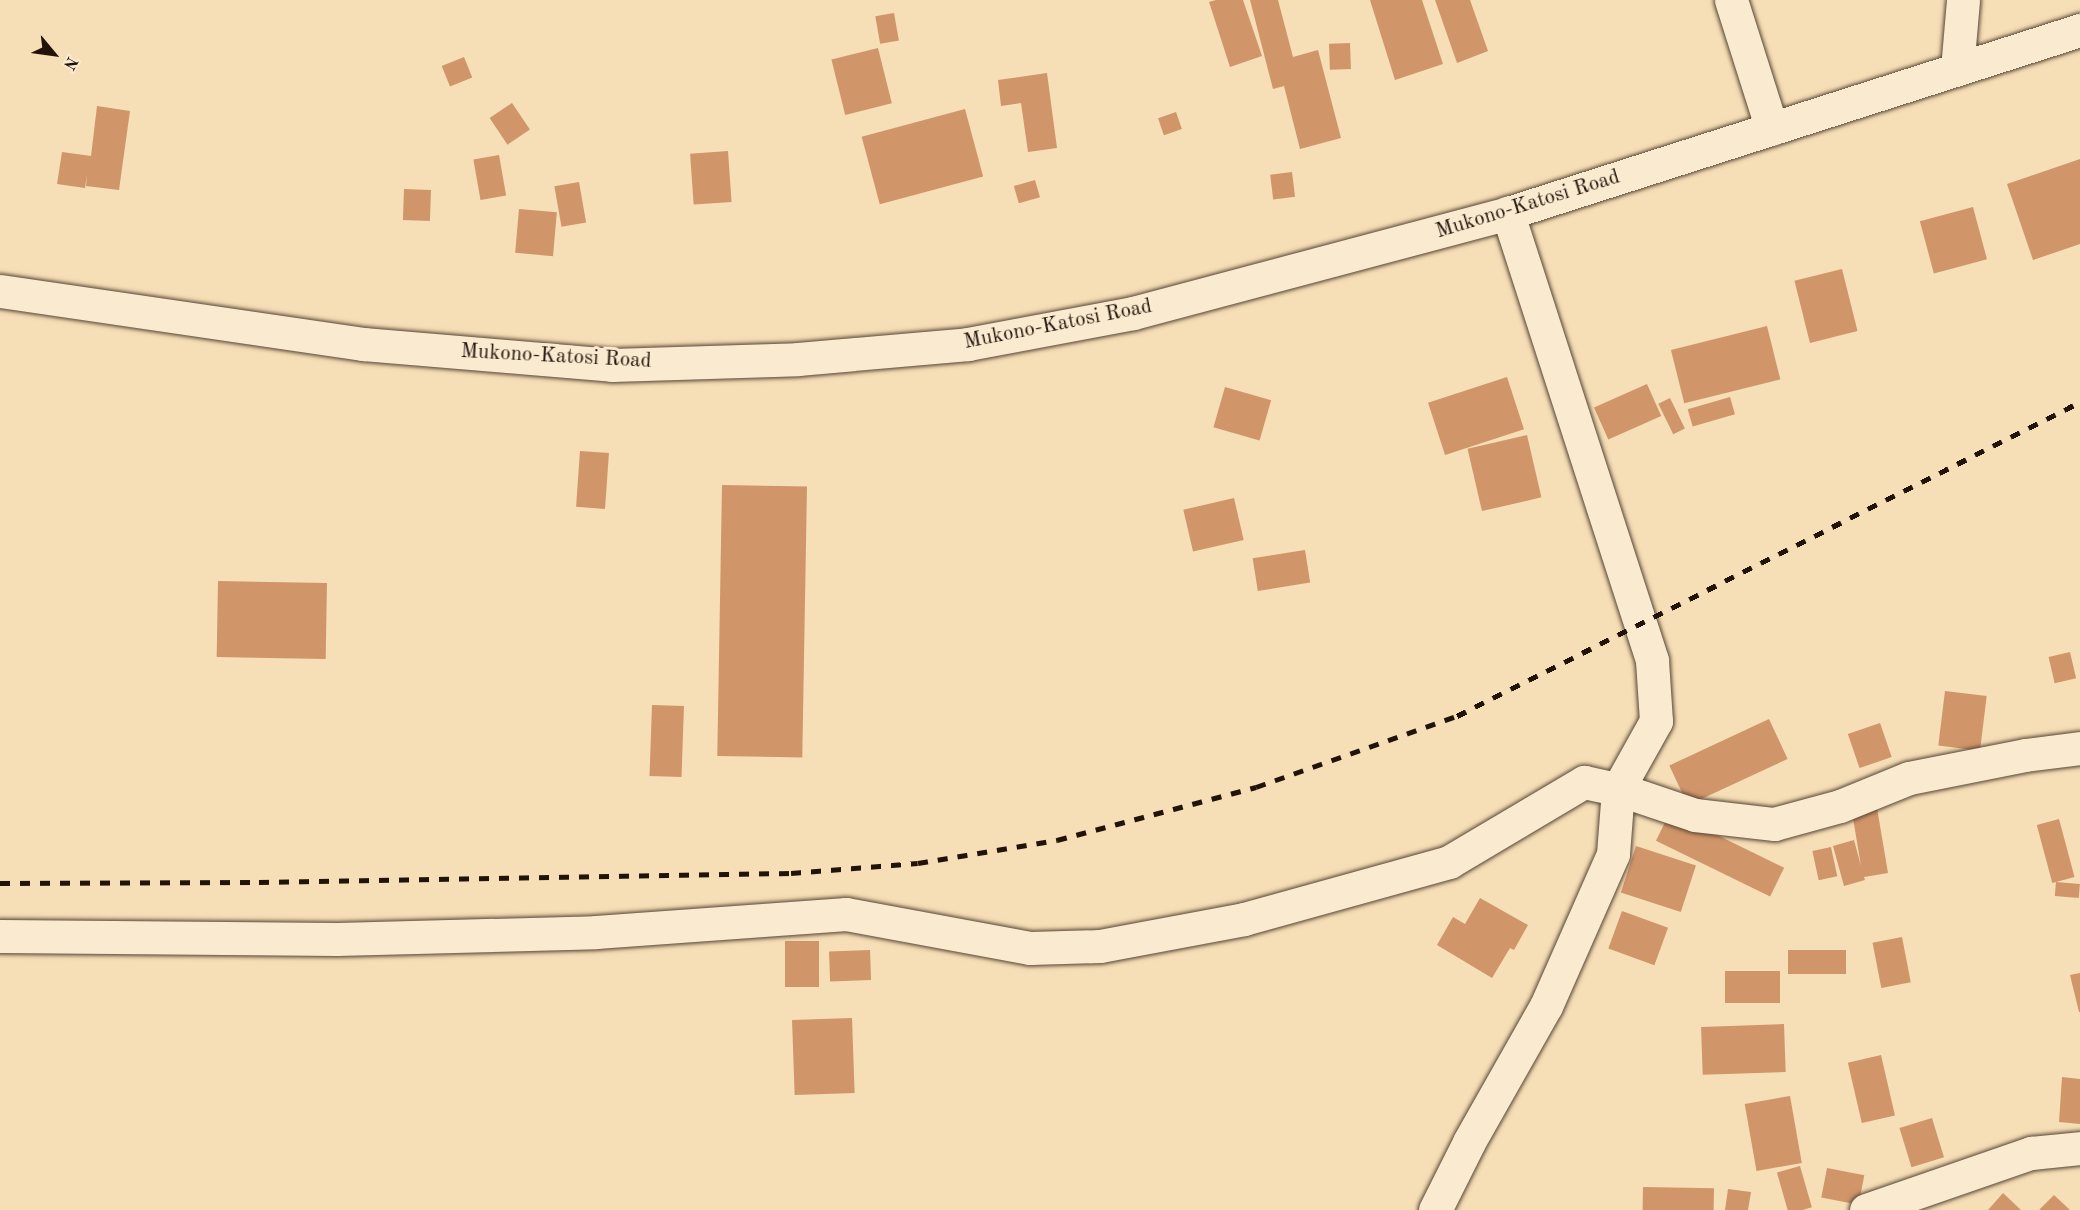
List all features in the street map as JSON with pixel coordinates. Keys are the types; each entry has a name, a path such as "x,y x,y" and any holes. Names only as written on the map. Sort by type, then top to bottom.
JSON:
{"street":[{"path":"1731,0 1772,129"},
{"path":"1958,69 1963,0"},
{"name":"Mukono-Katosi Road","path":"0,291 375,345 612,365 798,359 968,344 1133,313 1508,213 2080,30"},
{"path":"1435,1210 1469,1142 1546,1006 1613,854 1618,789 1656,721 1652,660 1508,213"},
{"path":"0,936 349,939 596,932 846,914 1030,948 1100,946 1245,919 1449,862 1584,782 1618,789 1695,815 1774,824 1840,806 1909,778 2025,755 2080,748"},
{"path":"1866,1210 2031,1153 2080,1148"}],"building":[{"path":"1243,0 1262,56 1230,67 1209,2"},
{"path":"1250,0 1278,0 1293,57 1318,50 1341,138 1300,149 1284,86 1273,89"},
{"path":"1370,0 1422,0 1443,64 1395,80"},
{"path":"1435,0 1470,0 1488,51 1457,63"},
{"path":"894,13 899,41 880,44 875,16"},
{"path":"1350,43 1351,69 1330,70 1329,44"},
{"path":"878,48 892,103 845,115 831,60"},
{"path":"464,57 472,77 450,86 442,66"},
{"path":"1047,73 1057,148 1028,152 1021,103 1001,106 998,80"},
{"path":"512,103 530,130 508,145 490,118"},
{"path":"97,106 130,111 119,190 86,186 87,174 85,188 57,184 62,152 91,156"},
{"path":"965,109 983,177 880,204 862,137"},
{"path":"1176,112 1182,129 1164,135 1158,118"},
{"path":"728,151 732,202 694,205 690,154"},
{"path":"499,155 506,195 481,200 473,160"},
{"path":"2080,159 2080,244 2033,260 2007,184"},
{"path":"1292,172 1295,197 1273,199 1270,175"},
{"path":"1035,180 1040,197 1019,203 1014,186"},
{"path":"579,182 586,222 561,227 554,186"},
{"path":"404,189 431,190 430,221 403,220"},
{"path":"1973,207 1987,259 1934,273 1920,221"},
{"path":"519,209 557,212 553,256 515,253"},
{"path":"1842,269 1857,331 1810,343 1794,281"},
{"path":"1767,326 1780,379 1684,403 1671,350"},
{"path":"1507,377 1524,429 1445,455 1428,403"},
{"path":"1647,384 1661,416 1608,440 1594,408"},
{"path":"1225,387 1271,400 1260,441 1213,427"},
{"path":"1730,397 1735,414 1693,426 1688,409"},
{"path":"1670,398 1685,429 1673,434 1658,404"},
{"path":"1527,435 1541,497 1482,511 1468,449"},
{"path":"580,451 609,453 605,509 576,507"},
{"path":"722,485 807,486 802,757 717,756"},
{"path":"1234,498 1244,540 1193,552 1183,510"},
{"path":"1305,550 1310,583 1258,591 1253,558"},
{"path":"218,581 327,583 326,659 217,657"},
{"path":"2070,652 2076,678 2055,683 2049,657"},
{"path":"1945,691 1987,696 1980,751 1938,746"},
{"path":"652,705 684,706 682,777 650,776"},
{"path":"1769,719 1788,759 1688,805 1669,765"},
{"path":"1880,723 1892,757 1860,768 1848,734"},
{"path":"1876,802 1888,873 1864,877 1865,880 1844,886 1833,846 1854,840 1861,866 1851,806"},
{"path":"1670,812 1784,868 1770,896 1656,841"},
{"path":"2059,819 2075,877 2052,883 2037,825"},
{"path":"1636,846 1696,865 1681,912 1621,893"},
{"path":"1831,847 1837,876 1819,880 1812,851"},
{"path":"2056,882 2080,884 2079,898 2055,896"},
{"path":"1480,898 1528,925 1514,950 1510,948 1492,978 1437,945 1453,917 1465,924"},
{"path":"1622,911 1668,928 1654,965 1608,949"},
{"path":"1902,937 1911,982 1881,988 1873,943"},
{"path":"785,941 819,941 819,987 785,987"},
{"path":"870,950 871,980 830,981 829,951"},
{"path":"1788,950 1846,950 1846,974 1788,974"},
{"path":"1725,971 1780,971 1780,1003 1725,1003"},
{"path":"2080,973 2080,1012 2079,1012 2070,975"},
{"path":"852,1018 855,1093 795,1095 792,1020"},
{"path":"1784,1024 1786,1072 1703,1075 1701,1027"},
{"path":"1881,1055 1895,1115 1862,1123 1848,1063"},
{"path":"2062,1077 2080,1079 2080,1124 2059,1122"},
{"path":"1790,1096 1802,1163 1757,1171 1745,1104"},
{"path":"1932,1118 1944,1157 1911,1167 1899,1128"},
{"path":"1800,1166 1812,1207 1788,1210 1777,1173"},
{"path":"1827,1168 1864,1175 1859,1205 1821,1197"},
{"path":"1643,1187 1714,1188 1714,1210 1643,1210"},
{"path":"1728,1189 1751,1192 1748,1210 1725,1210"},
{"path":"2003,1193 2021,1210 1988,1210"},
{"path":"2054,1195 2070,1210 2039,1210"}],"railway":[{"path":"0,883 259,882 791,873 918,863 1057,840 1256,787 1457,716 2080,402"}]}
